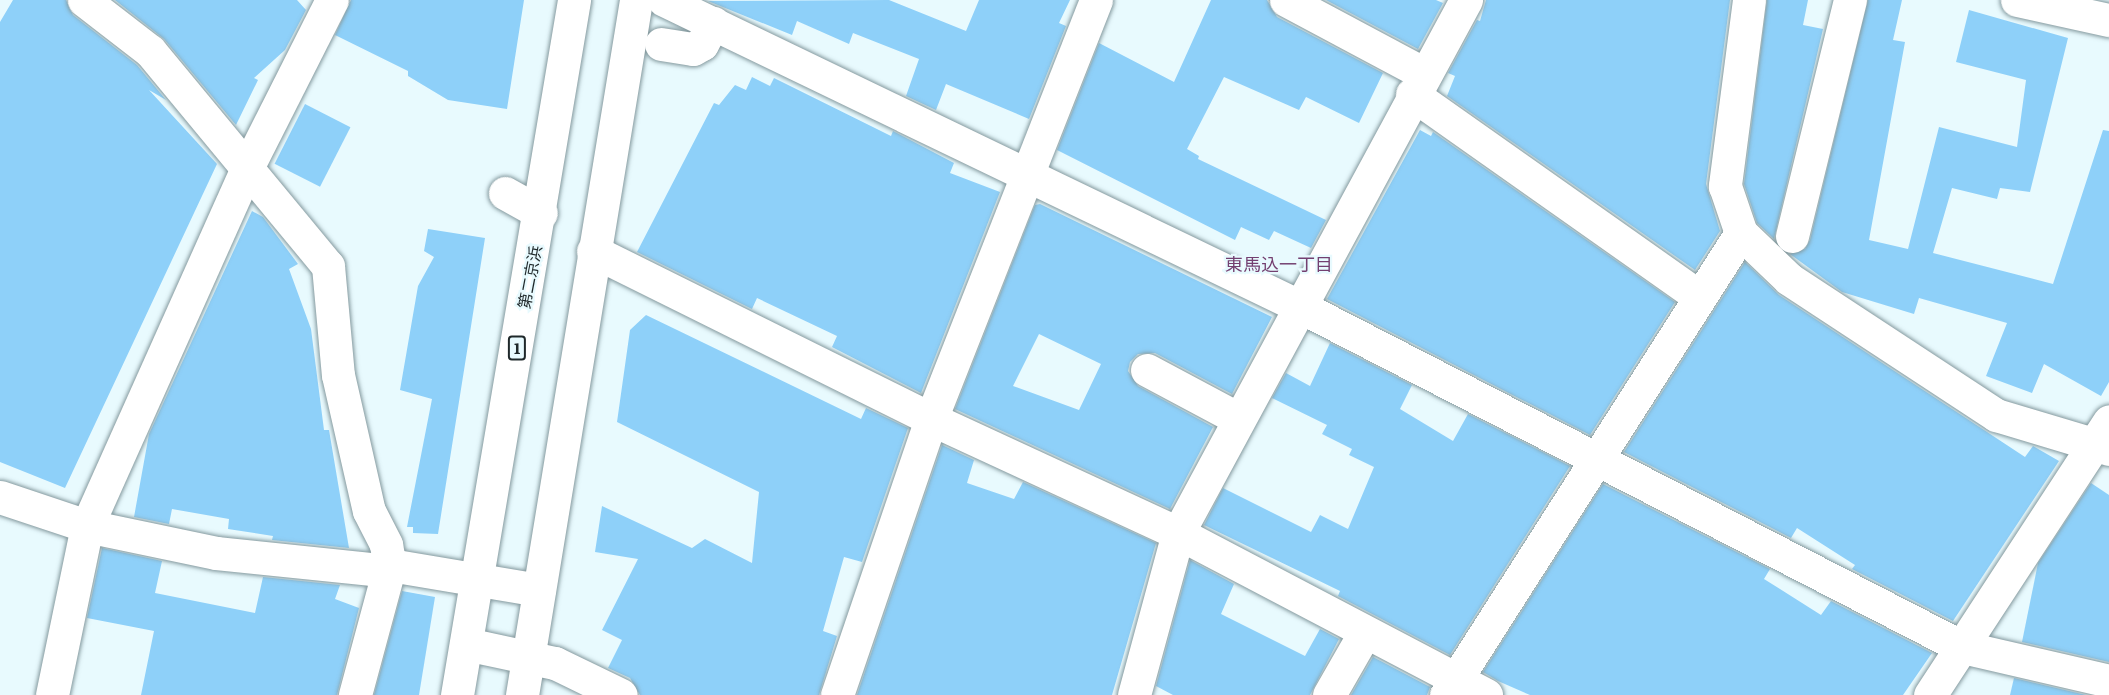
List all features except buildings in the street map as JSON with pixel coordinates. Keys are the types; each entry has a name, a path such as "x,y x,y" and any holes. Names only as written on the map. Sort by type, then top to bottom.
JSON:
{"main road":[{"path":"84,0 150,51 328,266 338,375 369,511 386,544 390,565 355,695"},
{"path":"52,695 87,526 247,168 332,0"},
{"name":"第二京浜","path":"457,695 542,213 574,0"},
{"path":"837,695 930,419 1029,178 1096,0"},
{"path":"1286,0 1418,83 1700,297"},
{"path":"1134,695 1178,533 1237,418 1418,83 1466,0"},
{"path":"1749,0 1725,186 1741,233 1788,279 1996,415 2104,438 1930,695"},
{"path":"1792,236 1850,0"},
{"path":"2017,0 2109,20"},
{"path":"522,695 593,251 645,3 709,14 1029,178 1299,306 1594,460 1962,647 2100,685"},
{"path":"661,44 693,49 702,44 709,14"},
{"path":"505,193 542,213"},
{"path":"1451,687 1741,233"},
{"path":"593,251 930,419 1178,533 1364,634 1451,687 1486,695"},
{"path":"1147,370 1237,418"},
{"path":"0,497 87,526 216,553 372,569 390,565 539,590"},
{"path":"1329,695 1364,634"},
{"path":"466,644 529,655 621,695"}],"district":[{"name":"東馬込一丁目","path":"1279,264"}]}
